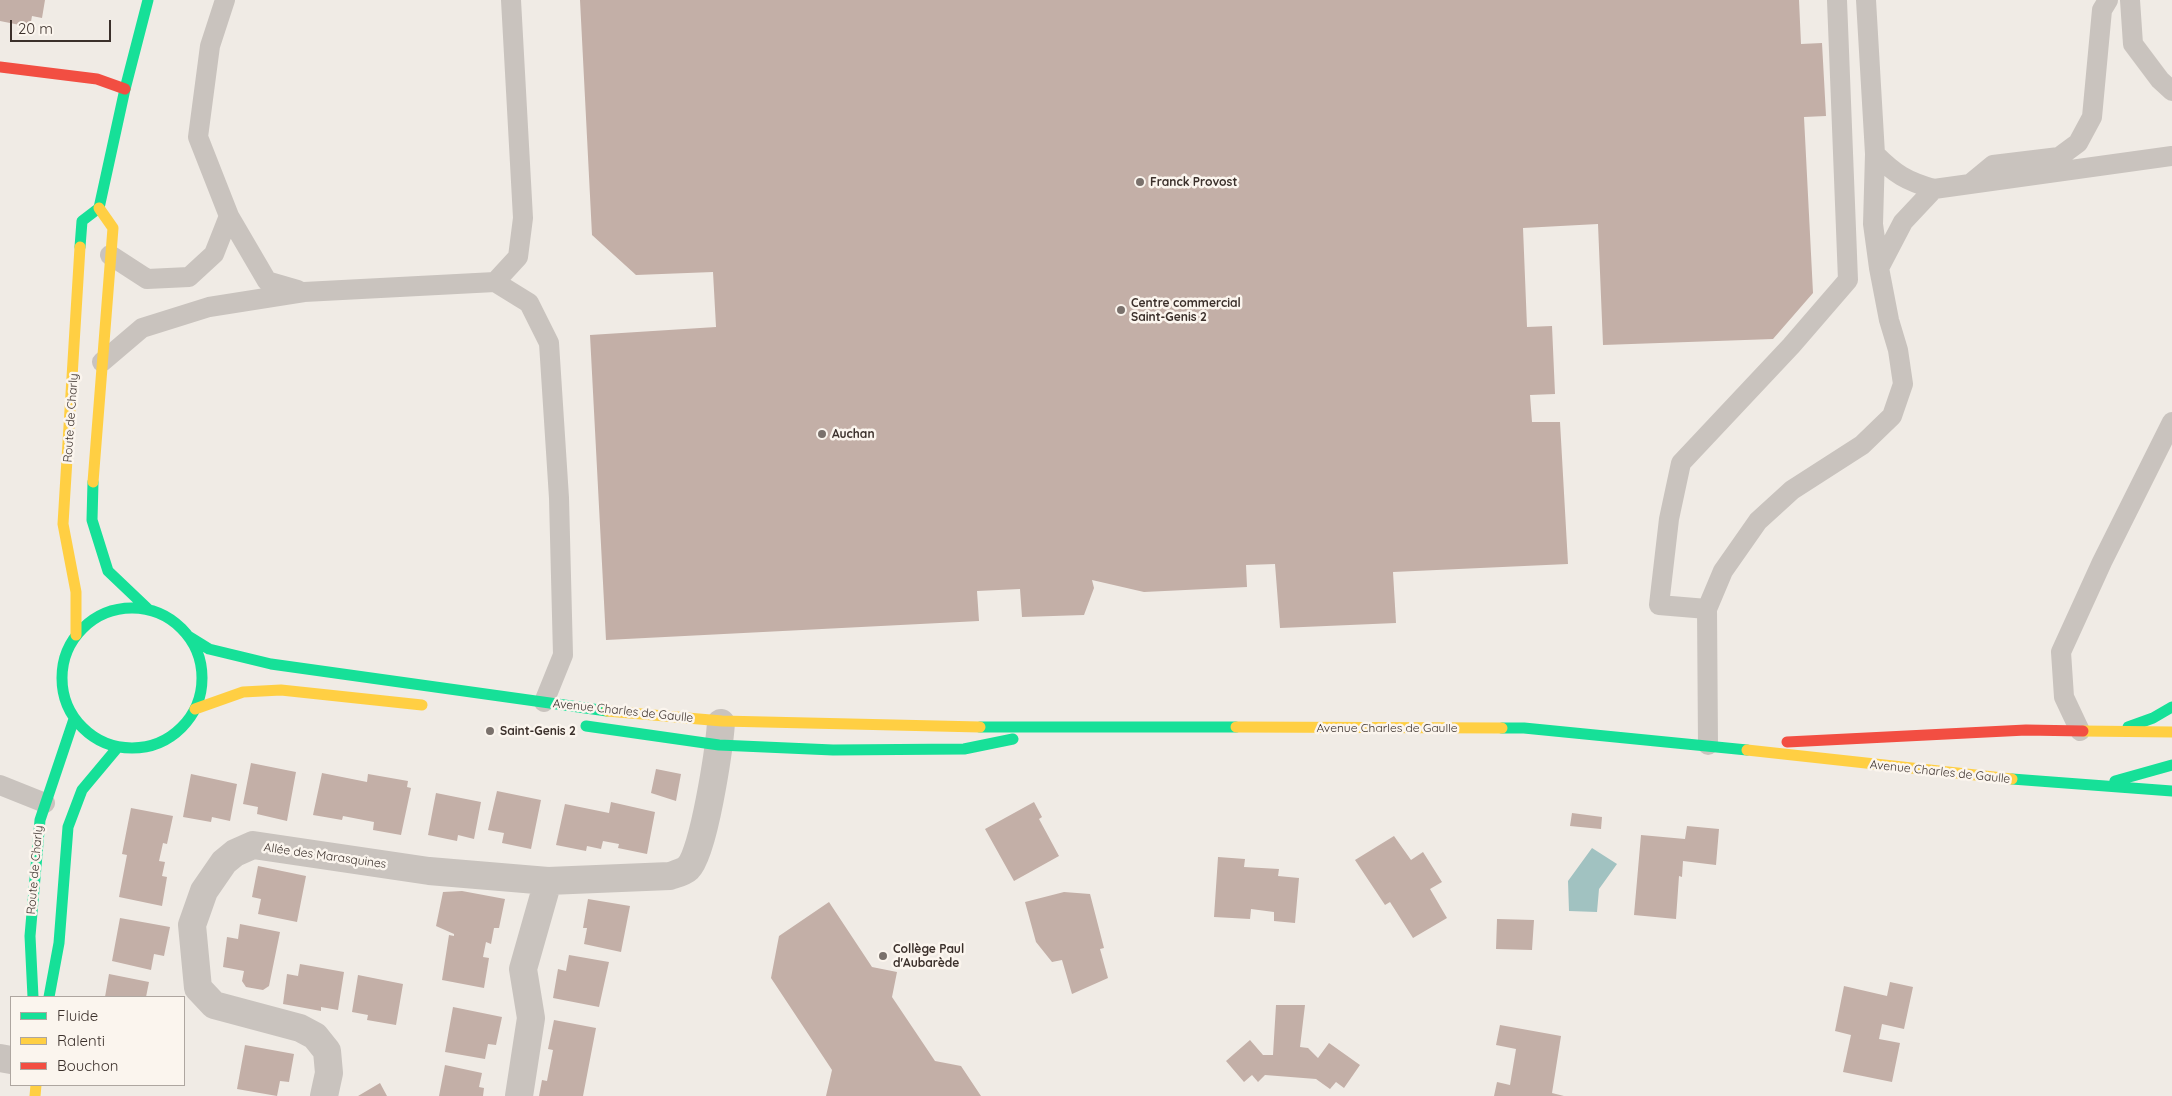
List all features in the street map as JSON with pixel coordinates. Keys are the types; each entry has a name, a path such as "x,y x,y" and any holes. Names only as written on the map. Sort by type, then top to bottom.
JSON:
{"street":[{"path":"99,208 124,89 148,0"},
{"path":"0,67 97,79 124,89"},
{"name":"Route de Charly","path":"76,635 76,592 63,524 82,221 99,208 113,228 93,461 92,520 108,571 149,610"},
{"path":"128,608 149,610 170,620 188,636 197,653 202,672 201,690 195,708 182,728 163,741 141,748 118,747 101,741 86,732 74,719 64,699 61,677 65,655 76,635 90,621 108,612 128,608"},
{"name":"Avenue Charles de Gaulle","path":"188,636 210,649 271,664 422,687 598,710 721,733 833,750 964,749 1066,728"},
{"path":"195,708 243,692 281,690 435,706"},
{"path":"2115,732 2152,718 2172,706"},
{"name":"Route de Charly","path":"33,996 30,936 40,820 74,719"},
{"name":"Avenue Charles de Gaulle","path":"577,725 721,733 817,725 1066,728 1106,726 1524,728 1708,745 1943,773 2094,787 2172,791"},
{"name":"Avenue Charles de Gaulle","path":"1708,745 2016,731 2172,732"},
{"name":"Allée des Marasquines","path":"324,1096 329,1073 327,1051 315,1036 300,1028 214,1006 198,988 192,925 204,891 224,862 236,853 253,845 429,870 548,881 670,876 688,869 696,856 721,733"},
{"path":"50,996 59,943 68,827 82,790 118,747"},
{"path":"2094,787 2172,765"},
{"path":"2094,787 2120,791 2153,801"},
{"path":"519,1096 531,1018 523,969 548,881"}],"lane":[{"path":"225,0 210,46 198,137 229,216 267,281 304,292"},
{"path":"494,282 518,257 523,218 511,0"},
{"path":"1707,609 1659,605 1669,519 1681,463 1791,346 1848,280 1837,0"},
{"path":"1708,745 1707,609 1723,571 1758,521 1792,490 1862,445 1892,416 1903,384 1898,350 1889,320 1879,268 1873,224 1875,154 1866,0"},
{"path":"1970,184 1993,165 2059,157 2078,143 2092,117 2102,10 2108,0"},
{"path":"2130,0 2133,44 2160,80 2172,91"},
{"path":"1875,154 1893,172 1910,182 1934,189 2172,156"},
{"path":"1879,268 1903,222 1934,189"},
{"path":"110,255 146,279 189,277 214,254 229,216"},
{"path":"102,362 142,328 209,307 304,292 494,282 529,303 549,344 558,473 563,655 544,702"},
{"path":"2080,731 2064,697 2061,652 2106,554 2172,422"},
{"path":"0,785 46,803"}],"water":[{"path":"1592,848 1617,864 1599,889 1597,912 1569,911 1568,881"}],"building":[{"path":"0,0 45,0 42,18 32,16 30,27 0,21"},
{"name":"Centre commercial Saint-Genis 2","path":"580,0 1799,0 1801,44 1822,43 1826,116 1804,117 1813,293 1773,339 1603,345 1598,224 1523,228 1527,327 1552,326 1555,394 1530,395 1532,422 1560,422 1568,564 1393,572 1396,623 1280,628 1275,564 1246,565 1247,587 1144,592 1092,580 1094,588 1084,615 1022,617 1020,589 977,591 979,621 606,640 590,335 716,327 713,272 636,275 592,235"},
{"path":"251,763 296,772 287,821 257,814 258,807 243,804"},
{"path":"656,769 681,774 676,801 651,793"},
{"path":"322,773 367,782 368,774 408,781 407,787 411,788 401,835 373,830 374,822 343,816 342,820 313,815"},
{"path":"191,774 237,784 230,821 212,817 211,822 183,817"},
{"path":"497,791 541,800 531,849 502,843 504,833 488,830"},
{"path":"436,793 481,802 474,839 458,835 457,841 428,835"},
{"path":"611,802 655,812 647,854 618,848 619,844 603,841 601,849 587,846 586,851 556,845 565,804 609,813"},
{"path":"1034,802 1042,817 1039,819 1059,856 1014,881 985,829"},
{"path":"131,808 173,816 167,844 163,843 159,861 165,862 162,876 167,877 162,906 119,897 127,855 122,854"},
{"path":"1572,813 1602,817 1601,829 1570,826"},
{"path":"1687,826 1719,829 1716,865 1683,861 1682,877 1679,876 1676,919 1634,915 1641,835 1685,839"},
{"path":"1394,836 1411,860 1423,852 1442,882 1430,889 1447,918 1413,938 1390,902 1385,905 1355,860"},
{"path":"1218,857 1245,859 1244,867 1279,869 1278,876 1299,878 1295,923 1274,921 1274,912 1251,909 1250,919 1214,917"},
{"path":"258,866 306,876 297,922 258,914 261,899 252,897"},
{"path":"462,891 505,899 499,928 494,928 491,944 486,942 483,957 489,958 484,988 442,980 449,935 454,936 454,934 436,926 443,892"},
{"path":"1064,892 1090,894 1104,948 1100,949 1108,978 1072,994 1062,960 1052,962 1036,942 1025,902"},
{"path":"588,899 630,906 621,952 584,944 587,928 583,928"},
{"path":"829,902 872,967 897,972 892,997 935,1061 961,1066 981,1096 826,1096 832,1070 771,978 779,936"},
{"path":"120,918 170,927 164,956 154,954 151,970 112,961"},
{"path":"1497,919 1534,920 1532,950 1496,949"},
{"path":"240,924 280,932 269,986 263,990 246,987 242,981 244,971 223,967 227,937 238,939"},
{"path":"569,955 609,962 599,1007 553,998 558,969 566,971"},
{"path":"300,964 344,972 338,1010 321,1007 321,1011 283,1004 287,974 298,976"},
{"path":"109,974 149,982 146,996 105,996"},
{"path":"358,975 403,984 396,1025 367,1020 368,1015 352,1012"},
{"path":"1890,982 1913,987 1904,1029 1882,1024 1879,1039 1900,1043 1892,1082 1843,1072 1851,1035 1835,1031 1844,986 1887,996"},
{"path":"1276,1005 1305,1005 1300,1047 1308,1048 1318,1058 1329,1043 1360,1065 1344,1088 1336,1082 1330,1089 1316,1079 1265,1075 1258,1082 1252,1075 1244,1082 1226,1061 1250,1040 1263,1055 1273,1055"},
{"path":"453,1007 502,1017 496,1045 488,1044 485,1059 445,1052"},
{"path":"554,1020 596,1028 583,1096 539,1096 542,1080 547,1081 553,1050 548,1049"},
{"path":"1500,1025 1561,1036 1552,1093 1564,1096 1494,1096 1497,1082 1510,1085 1516,1049 1496,1045"},
{"path":"245,1045 294,1054 289,1082 280,1081 277,1096 237,1089"},
{"path":"445,1065 482,1073 479,1087 484,1088 483,1096 439,1096"},
{"path":"380,1083 387,1096 358,1096"}],"traffic: fast":[{"path":"80,247 82,221 99,208 125,89 148,0"},
{"path":"93,482 92,520 108,571 149,610"},
{"path":"132,608 159,614 171,620 181,629 190,639 196,651 202,678 196,705 190,717 181,727 171,736 159,742 132,748 105,742 93,736 83,727 74,717 68,705 62,678 68,651 74,639 83,629 93,620 105,614 132,608"},
{"path":"188,636 209,649 271,664 607,711"},
{"path":"2128,727 2153,718 2172,707"},
{"path":"33,996 30,936 40,820 74,719"},
{"path":"586,726 719,745 833,750 964,749 1013,739"},
{"path":"980,727 1236,727"},
{"path":"1502,728 1524,728 1747,750"},
{"path":"49,996 59,943 68,827 82,790 118,747"},
{"path":"2115,781 2172,765"},
{"path":"2012,779 2172,791"}],"traffic: slow":[{"path":"93,482 113,228 99,208"},
{"path":"76,635 76,592 63,524 80,247"},
{"path":"195,709 243,692 281,690 422,705"},
{"path":"607,711 722,721 980,727"},
{"path":"1236,727 1502,728"},
{"path":"2083,731 2172,732"},
{"path":"1747,750 2012,779"},
{"path":"35,1096 36,1086"}],"traffic: jam":[{"path":"0,67 97,79 125,89"},
{"path":"1787,742 2026,730 2083,731"}],"place":[{"name":"Franck Provost","path":"1140,182"},
{"name":"Centre commercial Saint-Genis 2","path":"1121,310"},
{"name":"Auchan","path":"822,434"},
{"name":"Saint-Genis 2","path":"490,731"},
{"name":"Collège Paul d'Aubarède","path":"883,956"}]}
